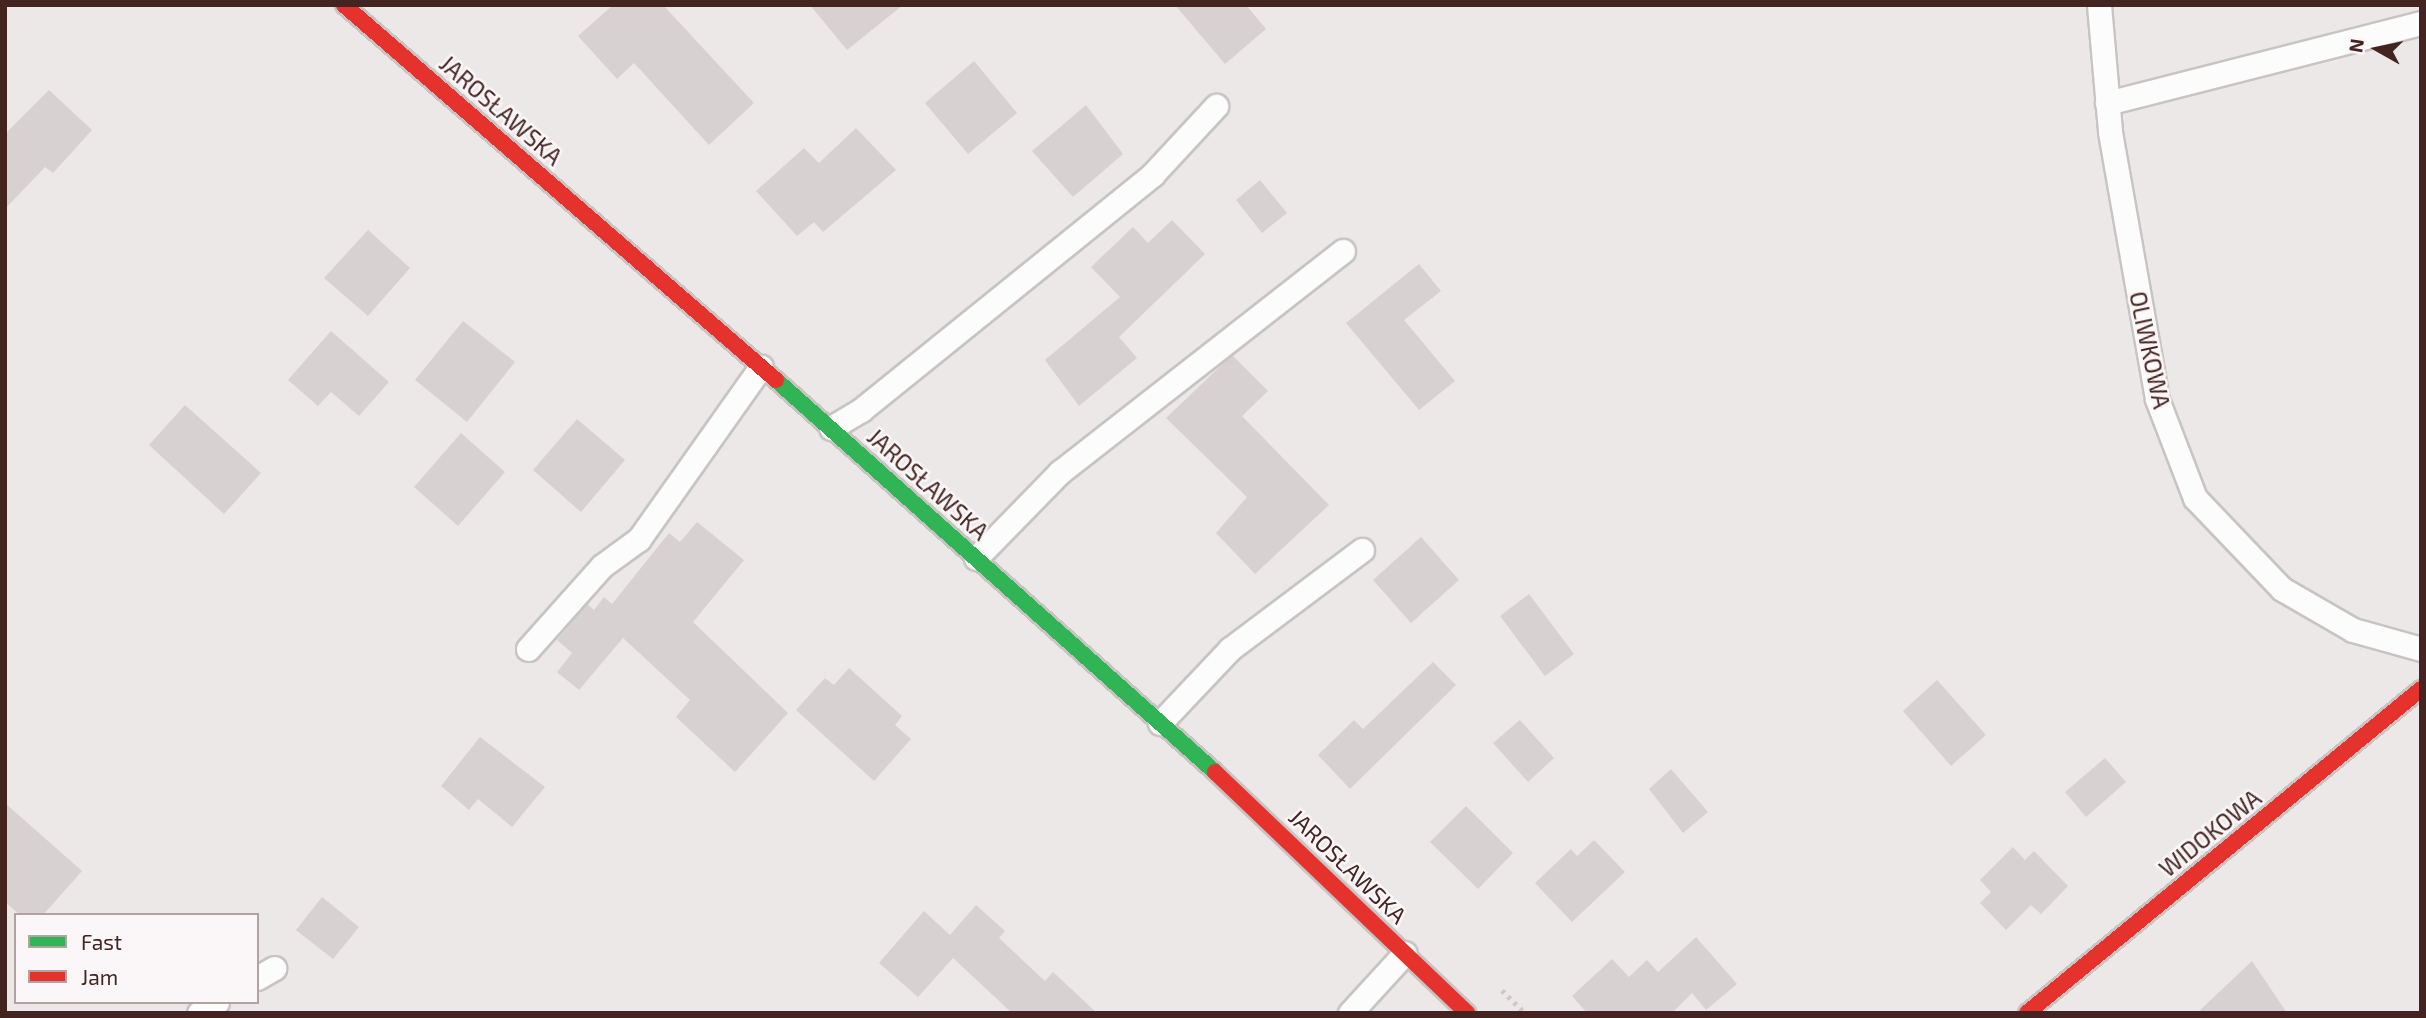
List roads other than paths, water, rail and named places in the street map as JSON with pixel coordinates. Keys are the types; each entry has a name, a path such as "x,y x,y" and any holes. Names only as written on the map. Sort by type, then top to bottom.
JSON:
{"main road":[{"name":"JAROSŁAWSKA","path":"357,9 1160,723 1467,1013"},
{"name":"WIDOKOWA","path":"2028,1013 2421,689"}],"lane":[{"name":"OLIWKOWA","path":"2099,5 2107,103 2157,399 2195,498 2282,589 2353,630 2421,649"},
{"path":"2107,103 2421,23"},
{"path":"831,428 861,411 1153,174 1216,106"},
{"path":"976,558 1060,472 1343,251"},
{"path":"528,649 602,566 639,539 761,367"},
{"path":"1160,723 1230,649 1362,550"},
{"path":"1350,1013 1405,953"}]}
